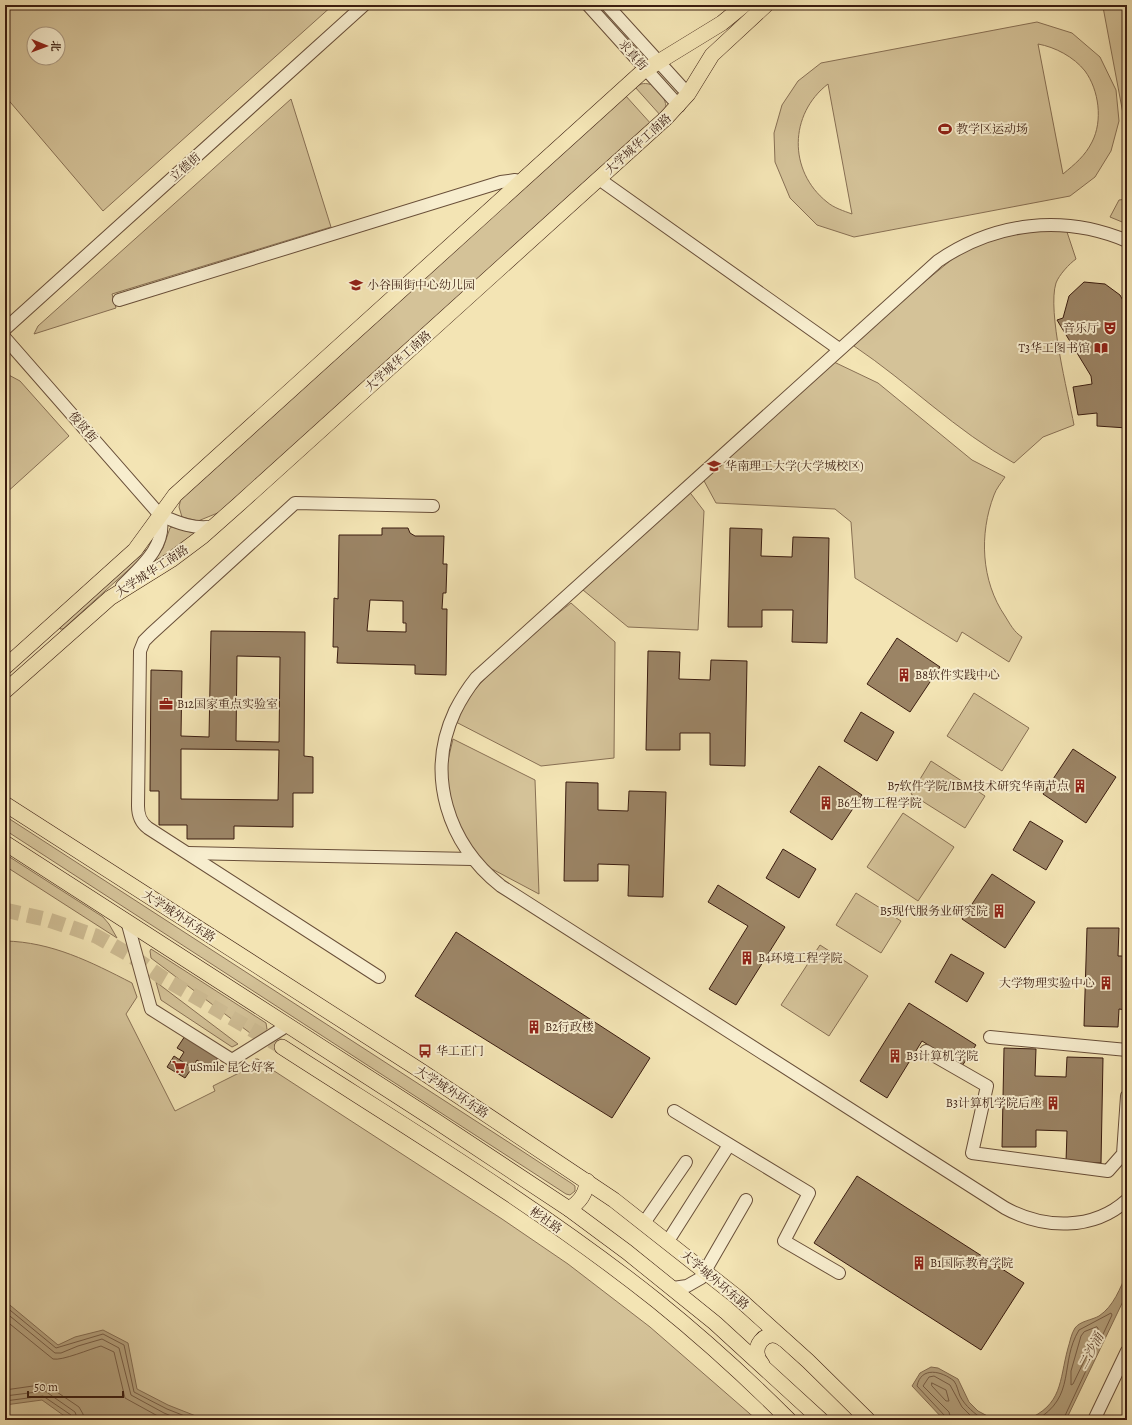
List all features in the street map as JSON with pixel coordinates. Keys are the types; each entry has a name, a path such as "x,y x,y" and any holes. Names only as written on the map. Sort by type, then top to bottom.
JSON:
{"main road":[{"name":"大学城华工南路","path":"5,667 135,550 174,495 521,182 652,66 722,23 744,5"},
{"name":"大学城华工南路","path":"5,691 110,598 162,567 215,526 599,179 683,100 712,55 766,5"},
{"name":"大学城外环东路","path":"7,804 421,1071 587,1181 668,1241 706,1272 784,1340 868,1420"},
{"path":"5,843 288,1025 569,1209 673,1288 762,1365 821,1420"},
{"name":"彬社路","path":"282,1047 509,1195 639,1287 713,1349 789,1420"},
{"path":"569,1209 580,1200 584,1194 587,1181"},
{"path":"762,1365 757,1356 757,1345 760,1341 775,1335 784,1340"}],"street":[{"name":"立德街","path":"5,329 364,5"},
{"name":"求真街","path":"588,5 652,66 683,100"},
{"name":"求真街","path":"607,5 652,66"},
{"path":"599,179 839,349"},
{"path":"119,300 501,182 515,180 521,182"},
{"path":"1127,241 1097,230 1068,225 1026,226 996,232 983,237 959,248 938,261 489,665 473,682 461,700 445,742 442,769 443,784 449,814 454,827 472,859 490,877 512,893 1015,1214 1042,1222 1068,1224 1102,1216 1127,1200"},
{"name":"俊贤街","path":"5,338 160,515 189,526 215,526"},
{"path":"379,977 148,828 139,816 140,651 144,641 295,504 433,506"},
{"path":"110,598 149,559 155,550 161,529 160,515"},
{"path":"188,854 472,859"},
{"path":"127,922 151,1009 232,1060 288,1025"},
{"path":"990,1037 1127,1050"},
{"path":"926,1051 987,1086 972,1153 1108,1171 1123,1154 1127,1096"},
{"path":"674,1111 809,1193 784,1242 839,1273"},
{"path":"668,1241 729,1145"},
{"path":"644,1223 686,1162"},
{"path":"673,1288 695,1283 706,1272 746,1200"},
{"path":"1094,1420 1127,1351"}],"shaded area":[{"path":"5,5 333,5 103,211 5,96"},
{"path":"1127,5 1127,135 1103,7"},
{"name":"教学区运动场","path":"1037,22 1072,33 1100,57 1116,90 1119,121 1111,151 1095,177 1070,196 854,237 817,225 790,198 775,162 774,133 782,105 798,81 821,63","holes":["1038,44 1057,50 1070,57 1081,66 1094,87 1098,106 1098,125 1092,142 1083,156 1063,174","828,84 852,214 830,204 814,189 805,175 800,159 798,143 800,126 806,111 815,96"]},
{"path":"641,84 650,84 661,93 666,106 661,116 635,87"},
{"path":"625,95 652,125 220,512 198,521 182,517 179,507 181,498"},
{"path":"291,99 331,227 112,294 116,308 34,334 38,326"},
{"path":"1127,199 1127,224 1110,217 1119,200"},
{"path":"1020,228 1066,229 1076,259 1059,277 1056,283 1054,296 1054,312 1059,352 1074,425 1043,437 1014,463 952,422 894,375 854,346 889,311 967,247"},
{"path":"834,362 878,383 972,460 1005,477 997,488 989,510 986,525 985,557 991,588 997,602 1012,628 1022,637 1009,662 962,632 957,642 855,578 851,522 835,509 716,503 703,479"},
{"path":"5,373 20,381 69,436 5,494"},
{"path":"688,490 704,511 698,630 628,627 583,590"},
{"path":"172,527 194,533 195,535 151,565 163,548 170,528"},
{"path":"145,550 148,550 147,553 63,629 60,629 60,626"},
{"path":"571,603 615,642 614,758 541,766 454,721 470,695 508,653"},
{"path":"974,693 1029,728 1002,771 947,736"},
{"path":"453,739 535,780 539,894 475,860 453,816 444,777"},
{"path":"931,761 985,796 965,828 911,794"},
{"path":"903,813 954,847 918,901 867,867"},
{"path":"5,816 571,1183 575,1186 575,1191 570,1195 566,1194 5,830"},
{"path":"5,854 103,917 117,938 5,866"},
{"path":"856,893 901,921 881,953 836,925"},
{"path":"5,941 39,945 71,954 132,983 137,997 126,1014 175,1111 215,1091 213,1086 243,1071 255,1059 258,1059 568,1264 650,1327 757,1420 5,1420"},
{"path":"820,945 868,976 829,1036 781,1005"},
{"path":"151,949 266,1023 267,1029 254,1036 151,958"},
{"path":"156,982 238,1044 232,1047 161,1000"}],"water":[{"name":"二沙涌","path":"1127,1273 1127,1293 1066,1420 1026,1420 1038,1414 1047,1407 1058,1391 1068,1348 1075,1328 1083,1322 1099,1316 1109,1307"},
{"path":"5,1301 58,1345 75,1337 103,1330 128,1343 137,1389 168,1405 206,1420 70,1420 42,1400 5,1405"},
{"path":"931,1367 938,1368 958,1379 969,1402 978,1411 995,1420 944,1420 912,1386 920,1373"}],"building":[{"name":"T3华工图书馆","path":"1084,282 1105,284 1120,295 1127,308 1127,428 1097,426 1097,413 1078,415 1073,387 1092,384 1091,376 1057,320 1063,318 1069,296"},
{"path":"382,528 408,528 410,533 415,536 444,536 443,564 447,564 446,593 443,593 442,609 447,609 446,675 415,674 415,665 337,663 338,647 333,647 334,598 338,599 339,535 382,535","holes":["370,600 403,601 403,623 406,623 406,632 367,631"]},
{"path":"730,528 762,529 761,556 792,557 793,537 829,538 827,643 792,642 793,610 762,610 762,627 728,627"},
{"name":"B12国家重点实验室","path":"211,631 305,632 304,756 313,757 313,793 293,793 293,827 234,826 234,839 187,839 187,825 159,825 159,791 150,791 151,670 182,671 181,736 209,737","holes":["237,656 280,657 279,742 236,741","181,749 279,750 278,800 181,799"]},
{"name":"B8软件实践中心","path":"897,638 940,667 910,712 867,684"},
{"path":"648,651 680,652 679,679 710,680 711,660 747,661 745,766 710,765 710,733 680,733 680,750 646,750"},
{"path":"861,712 894,732 877,761 844,741"},
{"name":"B7软件学院/IBM技术研究华南节点","path":"1073,749 1116,777 1086,823 1043,794"},
{"name":"B6生物工程学院","path":"819,766 862,795 832,840 790,812"},
{"path":"566,782 598,783 598,810 628,811 629,791 666,792 663,897 628,896 629,865 598,864 598,881 564,881"},
{"path":"1030,821 1063,841 1046,870 1013,850"},
{"path":"783,849 816,869 799,898 766,878"},
{"name":"B5现代服务业研究院","path":"992,874 1035,902 1005,948 962,919"},
{"name":"B4环境工程学院","path":"718,885 785,927 736,1005 709,989 748,926 708,902"},
{"name":"大学物理实验中心","path":"1087,928 1119,928 1118,956 1127,956 1127,1010 1119,1009 1118,1027 1084,1026"},
{"name":"B2行政楼","path":"456,932 650,1058 612,1118 415,996"},
{"path":"951,954 984,973 967,1002 935,982"},
{"name":"B3计算机学院","path":"909,1003 976,1045 962,1066 922,1041 887,1098 860,1081"},
{"path":"185,1036 218,1057 211,1070 197,1060 192,1068 179,1060 184,1052 177,1048"},
{"name":"B3计算机学院后座","path":"1004,1048 1036,1049 1035,1076 1066,1077 1067,1057 1103,1058 1101,1163 1066,1162 1067,1131 1036,1130 1036,1147 1002,1147"},
{"name":"uSmile 昆仑好客","path":"174,1056 192,1068 185,1078 167,1067"},
{"name":"B1国际教育学院","path":"857,1176 1024,1283 981,1350 814,1243"}],"tunnel":[{"path":"5,910 49,920 96,936 130,955 163,978 282,1047"}],"place":[{"name":"教学区运动场","path":"945,129"},
{"name":"小谷围街中心幼儿园","path":"356,285"},
{"name":"音乐厅","path":"1110,328"},
{"name":"T3华工图书馆","path":"1101,348"},
{"name":"华南理工大学(大学城校区)","path":"714,466"},
{"name":"B8软件实践中心","path":"904,675"},
{"name":"B12国家重点实验室","path":"166,704"},
{"name":"B7软件学院/IBM技术研究华南节点","path":"1080,786"},
{"name":"B6生物工程学院","path":"826,803"},
{"name":"B5现代服务业研究院","path":"999,911"},
{"name":"B4环境工程学院","path":"747,958"},
{"name":"大学物理实验中心","path":"1106,983"},
{"name":"B2行政楼","path":"534,1027"},
{"name":"华工正门","path":"425,1051"},
{"name":"B3计算机学院","path":"895,1056"},
{"name":"uSmile 昆仑好客","path":"179,1067"},
{"name":"B3计算机学院后座","path":"1053,1103"},
{"name":"B1国际教育学院","path":"919,1263"}]}
